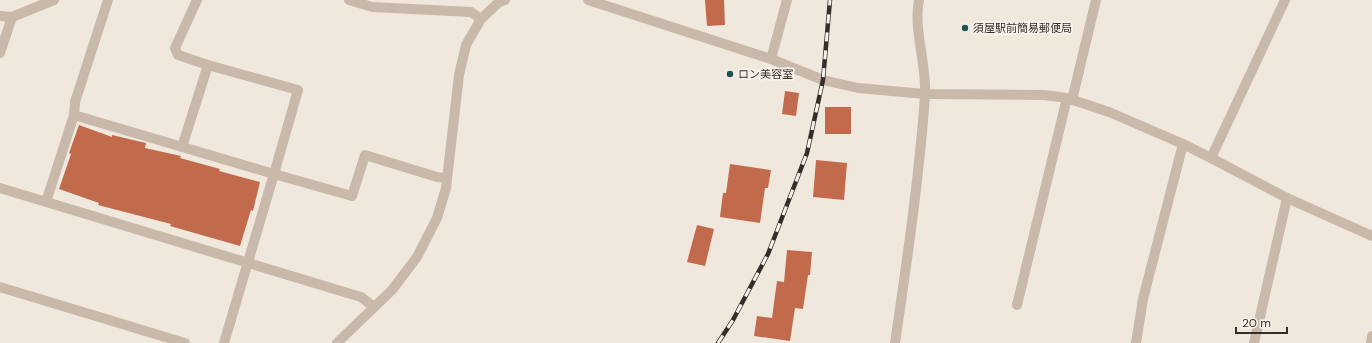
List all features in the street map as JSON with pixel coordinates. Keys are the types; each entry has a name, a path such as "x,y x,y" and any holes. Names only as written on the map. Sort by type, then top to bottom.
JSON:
{"street":[{"path":"0,16 12,17 54,0"},
{"path":"46,202 74,115 75,102 108,0"},
{"path":"197,0 175,48 178,55 298,90 224,343"},
{"path":"349,0 372,7 471,12 481,19"},
{"path":"337,343 392,290 417,257 437,218 446,188 459,75 466,44 481,19 499,2 505,0"},
{"path":"588,0 771,59 823,80 858,88 925,94 1044,95 1070,99 1109,112 1183,144 1287,198 1372,236"},
{"path":"771,59 787,0"},
{"path":"895,343 920,158 925,94 924,68 918,21 919,0"},
{"path":"1017,305 1096,0"},
{"path":"1211,158 1285,0"},
{"path":"0,53 12,17"},
{"path":"182,147 208,65"},
{"path":"74,115 352,196 365,155 437,177 447,178"},
{"path":"1136,343 1143,299 1183,144"},
{"path":"0,188 361,297 374,307"},
{"path":"1254,343 1287,198"},
{"path":"0,287 185,343"},
{"path":"1371,343 1372,336"}],"building":[{"path":"705,0 724,0 725,25 707,26"},
{"path":"785,91 799,93 796,116 782,114"},
{"path":"825,107 851,107 851,134 825,134"},
{"path":"79,125 112,137 112,135 146,143 145,148 181,156 180,158 220,169 219,171 260,182 253,211 251,210 240,246 170,226 171,224 98,205 99,203 59,189"},
{"path":"816,160 847,163 844,200 813,197"},
{"path":"730,164 771,170 768,188 765,188 760,223 720,217 723,193 726,193"},
{"path":"697,225 714,229 705,266 687,262"},
{"path":"787,250 812,252 810,275 808,275 803,309 795,308 790,341 754,336 757,316 772,318 777,281 784,282"}],"railway":[{"path":"718,343 733,320 768,254 807,153 823,80 830,0"}],"place":[{"name":"須屋駅前簡易郵便局","path":"965,28"},
{"name":"ロン美容室","path":"730,74"}]}
